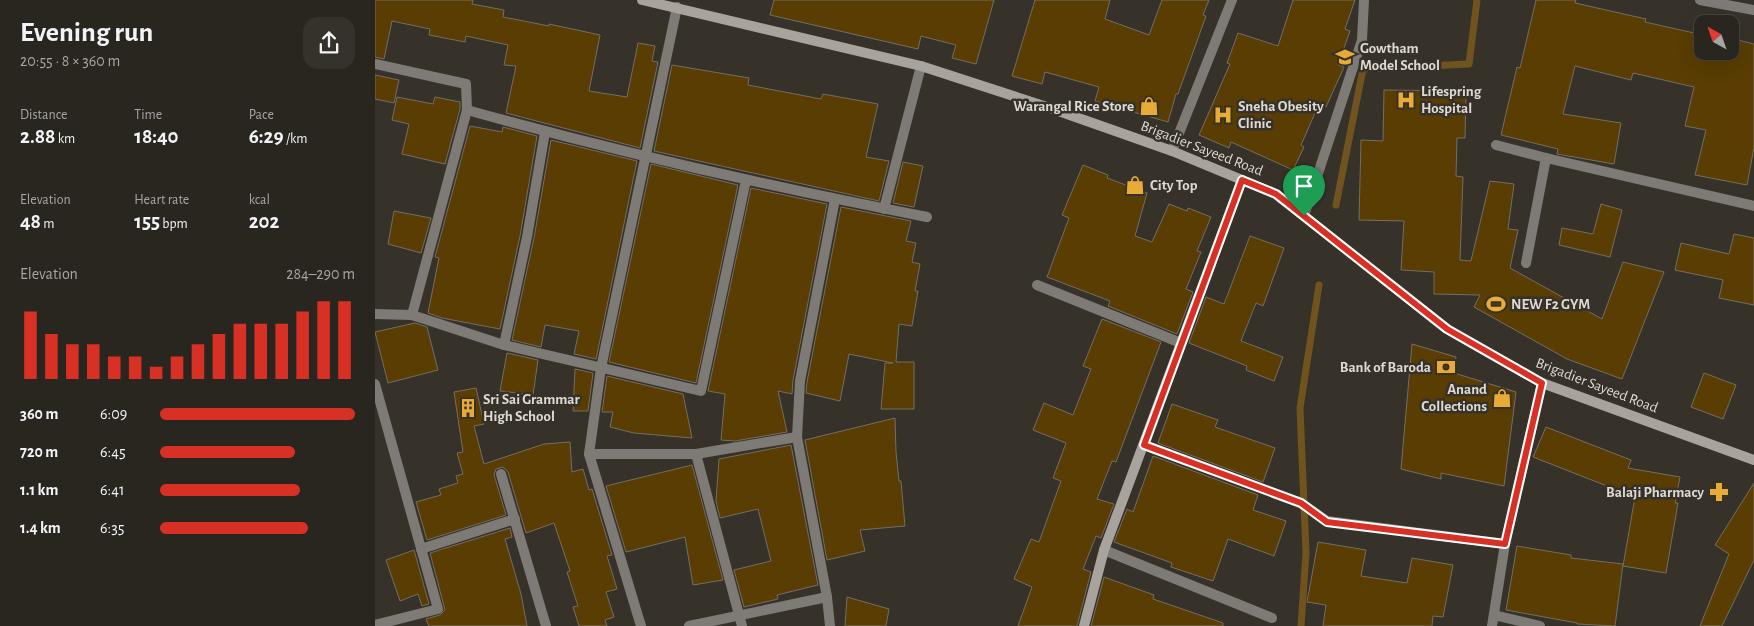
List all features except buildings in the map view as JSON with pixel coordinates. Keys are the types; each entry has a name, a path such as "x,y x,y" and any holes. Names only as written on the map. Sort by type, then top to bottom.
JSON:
{"street":[{"name":"Brigadier Sayeed Road","path":"642,0 921,66 1050,108 1172,151 1276,194 1447,329 1542,383 1754,460"},
{"path":"1172,151 1232,0"},
{"path":"1304,216 1362,40 1364,0"},
{"path":"1701,0 1754,10"},
{"path":"641,626 589,454 601,368 677,7"},
{"path":"375,64 466,84 467,110 412,315"},
{"path":"884,209 921,66"},
{"path":"467,110 545,132 745,180 835,200 927,217"},
{"path":"504,345 527,237 545,132"},
{"path":"1497,145 1545,158 1754,206"},
{"path":"1526,263 1545,158"},
{"path":"375,314 412,315 504,345 701,391 745,180"},
{"path":"1084,626 1104,550 1242,180"},
{"path":"830,626 827,597 797,437 800,381 835,200"},
{"path":"1037,285 1181,343"},
{"path":"1492,626 1505,544 1542,383"},
{"path":"375,384 438,609 375,625"},
{"path":"589,454 696,454 797,437"},
{"path":"1144,445 1301,503 1327,522 1505,544"},
{"path":"696,454 742,626"},
{"path":"501,474 546,626"},
{"path":"421,549 515,519"},
{"path":"1104,550 1272,618"},
{"path":"689,626 827,597"},
{"path":"1494,615 1540,626"}],"waterway":[{"path":"1336,205 1363,69 1469,64 1477,0"},
{"path":"1301,626 1306,553 1300,408 1319,285"}],"place":[{"name":"Gowtham Model School","path":"1345,57"},
{"name":"Lifespring Hospital","path":"1406,100"},
{"name":"Warangal Rice Store","path":"1149,106"},
{"name":"Sneha Obesity Clinic","path":"1223,115"},
{"name":"City Top","path":"1135,185"},
{"name":"NEW F2 GYM","path":"1496,304"},
{"name":"Bank of Baroda","path":"1446,367"},
{"name":"Anand Collections","path":"1502,398"},
{"name":"Sri Sai Grammar High School","path":"468,408"},
{"name":"Balaji Pharmacy","path":"1719,492"}],"route":[{"path":"1242,180 1276,194 1304,216 1447,329 1542,383 1505,544 1327,522 1301,503 1144,445 1242,180"}]}
